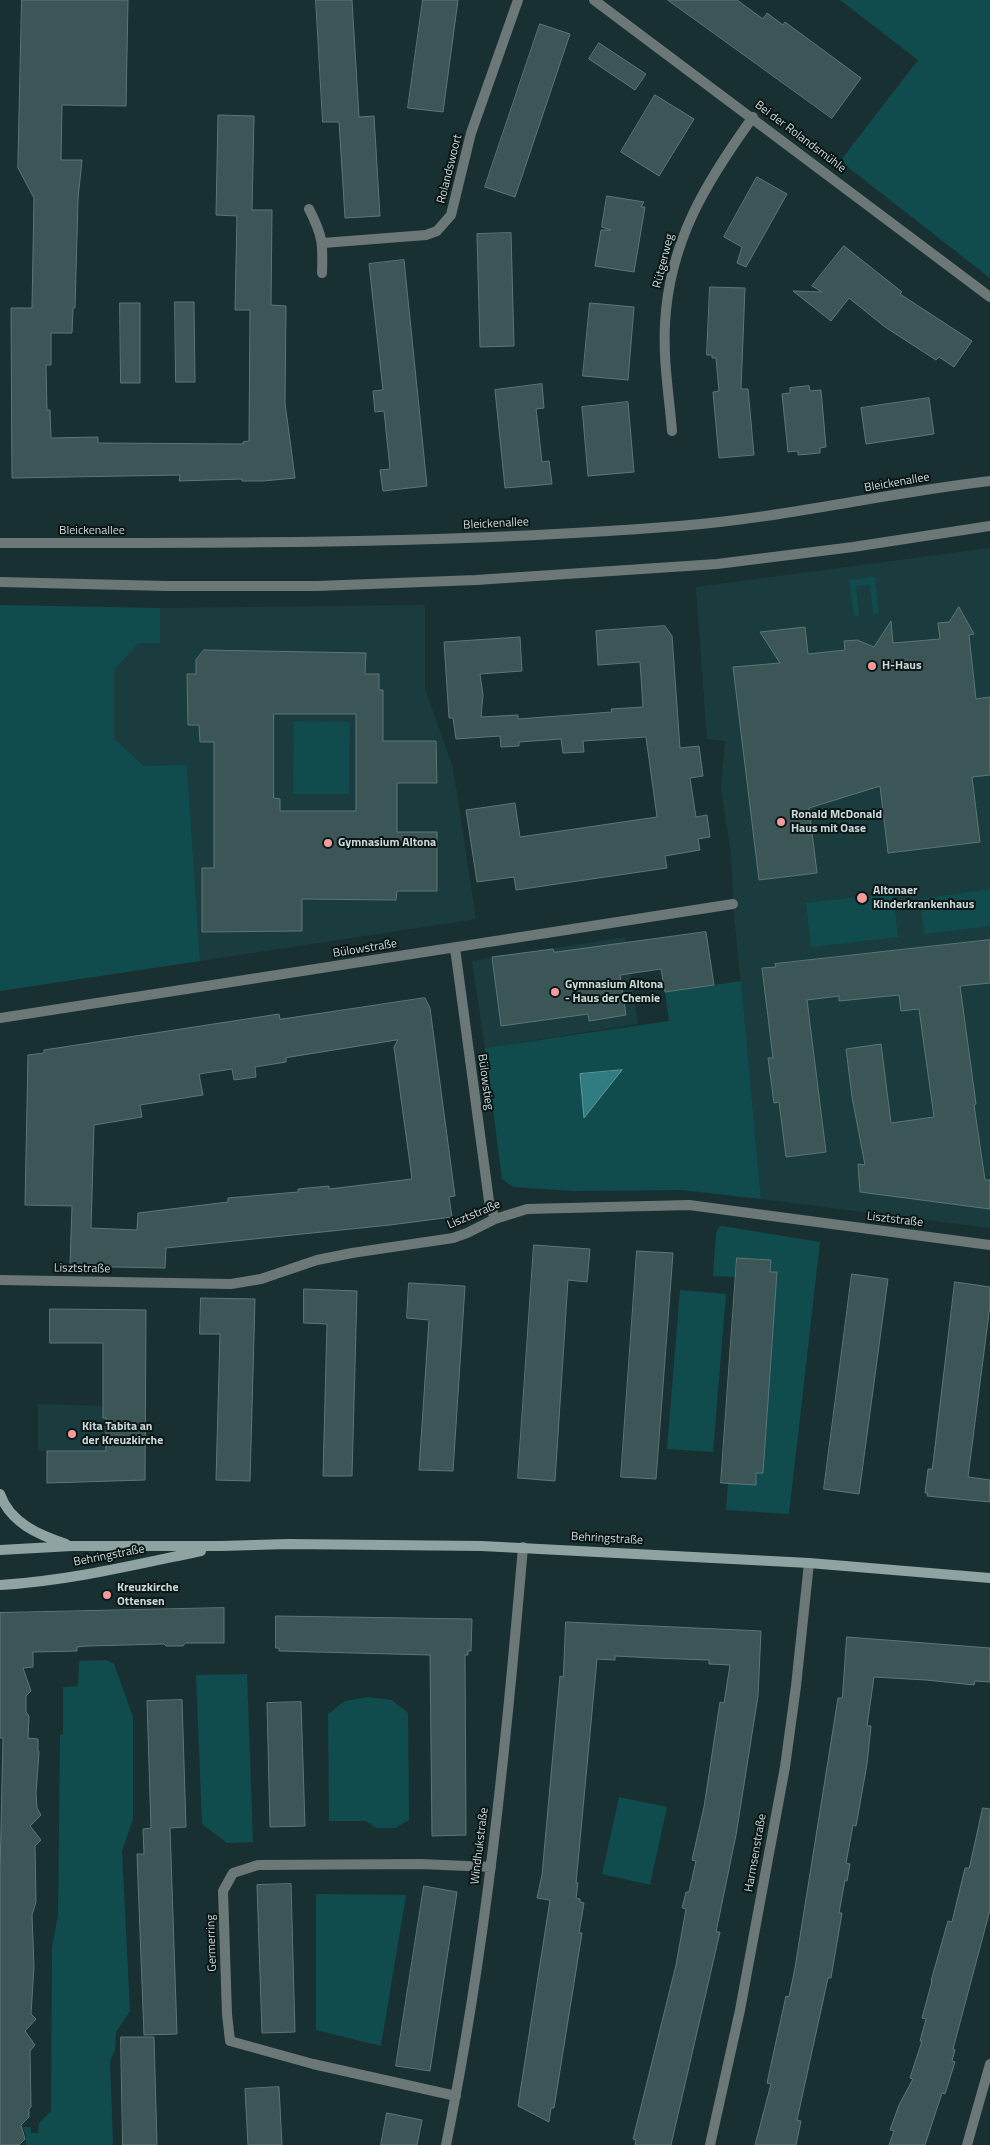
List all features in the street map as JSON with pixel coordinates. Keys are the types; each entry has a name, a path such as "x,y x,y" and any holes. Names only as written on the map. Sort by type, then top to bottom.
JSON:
{"main road":[{"path":"0,1494 13,1515 30,1530 72,1546"},
{"name":"Behringstraße","path":"0,1550 72,1546 307,1544 523,1547 809,1563 990,1578"},
{"name":"Behringstraße","path":"0,1585 33,1583 104,1571 222,1546"}],"street":[{"name":"Rolandswoort","path":"323,243 426,235 438,231 451,215 471,133 518,0"},
{"name":"Bei der Rolandsmühle","path":"594,0 753,117 990,297"},
{"name":"Rütgerweg","path":"672,431 665,352 665,324 670,283 691,214 710,181 753,117"},
{"path":"309,209 320,229 323,243 322,273"},
{"name":"Bleickenallee","path":"0,543 166,543 471,538 681,526 805,511 990,482"},
{"path":"0,582 167,586 317,586 476,580 717,564 853,547 990,526"},
{"name":"Bülowstraße","path":"0,1018 733,904"},
{"name":"Bülowstieg","path":"455,948 489,1201 494,1218"},
{"name":"Lisztstraße","path":"0,1280 231,1284 261,1279 317,1260 352,1252 453,1238 494,1218 527,1209 689,1206 990,1245"},
{"name":"Windhukstraße","path":"446,2145 456,2096 479,1954 491,1867 513,1663 523,1547"},
{"name":"Harmsenstraße","path":"710,2145 740,2010 785,1767 809,1563"},
{"name":"Germerring","path":"456,2096 313,2064 230,2041 227,2014 223,1891 233,1873 258,1865 420,1864 491,1867"},
{"path":"967,2145 990,2064"}],"shaded area":[{"path":"840,0 990,0 990,278 841,160 918,60"},
{"name":"Altonaer Kinderkrankenhaus","path":"990,548 990,1228 761,1199 734,914 731,854 721,787 725,741 707,739 696,587"},
{"path":"875,577 879,613 873,614 870,585 856,586 859,616 854,616 849,580"},
{"path":"0,605 160,608 160,643 139,643 114,670 114,738 144,766 187,765 200,961 0,991"},
{"name":"Gymnasium Altona","path":"425,605 425,689 453,768 476,919 200,961 187,766 144,766 114,738 114,669 139,643 160,643 160,608"},
{"path":"294,721 350,722 349,794 293,794"},
{"path":"990,889 990,926 924,934 920,899"},
{"path":"893,893 898,937 811,947 806,903"},
{"name":"Gymnasium Altona - Haus der Chemie","path":"625,937 638,1024 485,1048 472,961"},
{"path":"741,981 761,1199 682,1190 574,1191 513,1187 502,1179 485,1048 669,1021 665,992"},
{"path":"622,1070 584,1118 580,1074"},
{"path":"719,1227 820,1242 789,1514 726,1510 728,1483 755,1485 756,1473 763,1473 777,1272 770,1272 771,1260 737,1258 735,1277 713,1276 716,1233"},
{"path":"680,1290 726,1294 713,1452 667,1449"},
{"name":"Kita Tabita an der Kreuzkirche","path":"38,1404 103,1406 103,1418 106,1418 106,1451 38,1451"},
{"path":"106,1660 114,1664 133,1717 133,1819 122,1851 130,2011 116,2032 115,2050 110,2061 113,2145 26,2145 26,2135 23,2127 31,2127 31,2133 38,2133 39,2123 51,2111 52,1947 58,1915 60,1735 63,1734 63,1687 78,1686 79,1661"},
{"path":"247,1674 253,1842 227,1843 202,1824 196,1675"},
{"path":"368,1697 392,1700 408,1713 409,1820 395,1828 376,1828 366,1821 329,1821 328,1714 345,1701"},
{"path":"619,1797 667,1807 650,1885 602,1874"},
{"path":"316,1894 406,1895 381,2046 316,2030"}],"building":[{"path":"22,0 128,0 126,106 62,105 61,160 82,160 78,199 75,308 73,308 72,333 51,333 51,365 46,365 47,410 50,410 51,438 98,437 98,443 243,444 243,442 249,441 250,310 235,310 237,216 216,215 218,115 254,116 252,210 272,210 271,305 286,306 285,403 295,478 263,481 242,481 242,479 179,481 180,475 12,478 11,308 32,308 34,198 18,168"},
{"path":"316,0 352,0 359,117 374,116 380,216 345,218 339,122 323,122"},
{"path":"423,0 458,0 443,112 408,108"},
{"path":"668,0 737,0 763,19 767,13 783,25 785,22 861,78 832,118"},
{"path":"540,24 570,34 515,197 485,187"},
{"path":"599,43 646,74 635,90 589,59"},
{"path":"655,95 694,119 659,176 621,152"},
{"path":"757,177 787,194 746,267 737,263 742,247 724,237"},
{"path":"607,196 644,202 641,207 645,207 634,272 595,266 601,230 611,230 602,227"},
{"path":"511,233 514,346 480,347 477,234"},
{"path":"844,246 902,292 900,294 972,341 954,367 939,357 936,360 885,327 849,298 831,321 793,291 822,292 812,286"},
{"path":"404,260 427,486 383,491 380,470 390,469 384,411 375,412 373,391 383,390 369,264"},
{"path":"710,287 745,288 741,389 748,389 754,455 719,458 713,392 719,391 716,358 712,358 712,355 707,355"},
{"path":"175,302 194,302 195,382 176,382"},
{"path":"120,303 140,303 140,383 121,383"},
{"path":"590,303 634,307 628,380 583,376"},
{"path":"542,384 544,408 536,409 542,462 549,461 552,484 505,488 495,390"},
{"path":"809,386 810,391 821,390 826,447 820,448 820,453 798,455 798,451 788,452 782,394 790,393 790,388"},
{"path":"929,398 934,434 866,444 861,408"},
{"path":"628,402 634,472 588,476 582,407"},
{"path":"959,607 974,634 969,635 976,699 990,697 990,775 972,777 980,842 888,853 880,786 809,808 817,873 759,880 733,667 780,663 760,632 805,627 808,654 845,650 844,641 857,640 874,647 891,621 893,643 940,639 938,623 949,622"},
{"path":"665,626 672,636 680,748 699,746 703,776 690,778 696,817 707,815 710,837 698,839 700,850 665,856 667,868 516,890 514,877 477,882 466,810 515,803 520,837 657,817 646,737 583,741 584,752 563,753 561,739 519,742 519,746 501,747 500,736 456,739 453,718 449,718 444,642 520,637 522,671 480,674 483,695 481,717 518,715 518,719 612,712 611,709 643,707 640,662 598,665 596,631"},
{"path":"204,650 366,653 365,674 379,674 379,690 383,690 383,741 436,741 437,783 397,783 397,832 437,832 437,891 397,891 396,900 302,899 302,931 202,932 202,868 214,868 214,742 200,742 199,725 188,725 187,674 196,674 196,660","holes":["274,714 356,714 356,811 280,811 280,799 274,798"]},
{"name":"Gymnasium Altona - Haus der Chemie","path":"706,932 714,985 665,992 661,969 620,975 626,1015 589,1021 588,1014 501,1026 492,957 553,949 554,952"},
{"path":"990,940 990,983 960,986 985,1180 990,1180 990,1209 860,1192 858,1164 865,1165 852,1097 846,1049 881,1044 891,1123 934,1117 919,1009 901,1011 899,995 839,1001 839,996 807,1000 826,1152 786,1157 779,1102 774,1103 768,1058 773,1058 762,968 776,967 775,964"},
{"path":"425,998 430,1008 455,1196 449,1197 452,1217 166,1248 165,1268 70,1265 72,1206 25,1205 28,1055 44,1053 44,1050 279,1014 280,1019","holes":["398,1040 394,1047 412,1179 329,1189 329,1186 298,1189 298,1192 228,1198 228,1202 138,1213 137,1230 91,1228 94,1125 142,1117 140,1105 203,1095 199,1074 232,1069 234,1080 256,1077 255,1067 286,1062 286,1058"]},
{"path":"534,1245 590,1249 587,1282 568,1280 555,1481 518,1478"},
{"path":"637,1251 673,1253 656,1479 621,1477"},
{"path":"737,1258 771,1260 770,1272 777,1272 763,1473 756,1473 756,1485 721,1483"},
{"path":"852,1274 888,1279 859,1494 824,1489"},
{"path":"955,1282 990,1287 990,1305 968,1477 990,1480 990,1502 927,1496 928,1493 925,1493 928,1469 932,1469"},
{"path":"409,1283 465,1286 453,1471 419,1470 429,1320 407,1318"},
{"path":"304,1289 357,1291 352,1476 323,1476 327,1324 304,1323"},
{"path":"201,1298 255,1299 250,1481 216,1480 220,1334 200,1334"},
{"path":"50,1309 146,1310 145,1480 47,1483 47,1451 106,1451 106,1418 103,1418 103,1343 50,1343"},
{"path":"224,1608 224,1643 185,1643 183,1646 166,1646 164,1644 87,1646 77,1647 77,1651 33,1652 33,1667 23,1668 31,1691 26,1696 26,1712 29,1716 28,1738 38,1739 39,1752 36,1794 37,1808 41,1815 30,1826 41,1840 35,1846 36,1902 32,1915 34,1967 31,2014 36,2019 25,2031 35,2045 30,2051 31,2107 29,2109 29,2117 21,2125 25,2139 19,2145 0,2145 0,1874 3,1738 0,1738 0,1613"},
{"path":"276,1616 472,1619 471,1651 468,1651 468,1655 465,1655 466,1835 432,1836 430,1655 279,1651 279,1648 276,1648"},
{"path":"566,1622 761,1631 758,1696 736,1835 716,1932 720,1932 671,2145 635,2145 636,2140 633,2139 676,1965 686,1909 682,1908 686,1892 689,1892 696,1861 692,1860 704,1807 720,1702 724,1703 730,1665 709,1664 709,1660 615,1656 615,1660 597,1659 576,1883 578,1883 576,1898 584,1903 579,1933 582,1933 554,2108 551,2108 549,2122 518,2106 550,1900 537,1898 542,1875 560,1676 563,1677"},
{"path":"847,1637 990,1648 990,1682 975,1681 974,1685 874,1677 867,1726 871,1726 867,1764 856,1826 853,1825 846,1863 850,1864 839,1913 842,1913 831,1978 828,1978 797,2120 801,2121 796,2145 755,2145 771,2084 767,2083 786,1996 789,1997 795,1968 838,1698 842,1698"},
{"path":"182,1700 186,1827 170,1828 177,2034 144,2035 137,1854 144,1854 143,1829 151,1828 147,1701"},
{"path":"301,1702 305,1826 270,1827 267,1703"},
{"path":"983,1808 990,1809 990,1910 953,2049 955,2050 952,2061 955,2062 945,2094 942,2093 925,2145 889,2145 894,2131 890,2130 899,2105 913,2079 910,2078 922,2041 920,2041 926,2019 922,2018 931,1981 948,1921 952,1922 965,1868 969,1868"},
{"path":"291,1884 295,2032 262,2033 257,1885"},
{"path":"424,1886 457,1892 430,2071 396,2066"},
{"path":"121,2037 154,2037 157,2145 123,2145"},
{"path":"279,2087 282,2145 248,2145 245,2089"},
{"path":"387,2113 422,2120 417,2145 381,2145"}],"place":[{"name":"H-Haus","path":"872,666"},
{"name":"Ronald McDonald Haus mit Oase","path":"781,822"},
{"name":"Gymnasium Altona","path":"328,843"},
{"name":"Altonaer Kinderkrankenhaus","path":"862,898"},
{"name":"Gymnasium Altona - Haus der Chemie","path":"555,992"},
{"name":"Kita Tabita an der Kreuzkirche","path":"72,1434"},
{"name":"Kreuzkirche Ottensen","path":"107,1595"}]}
